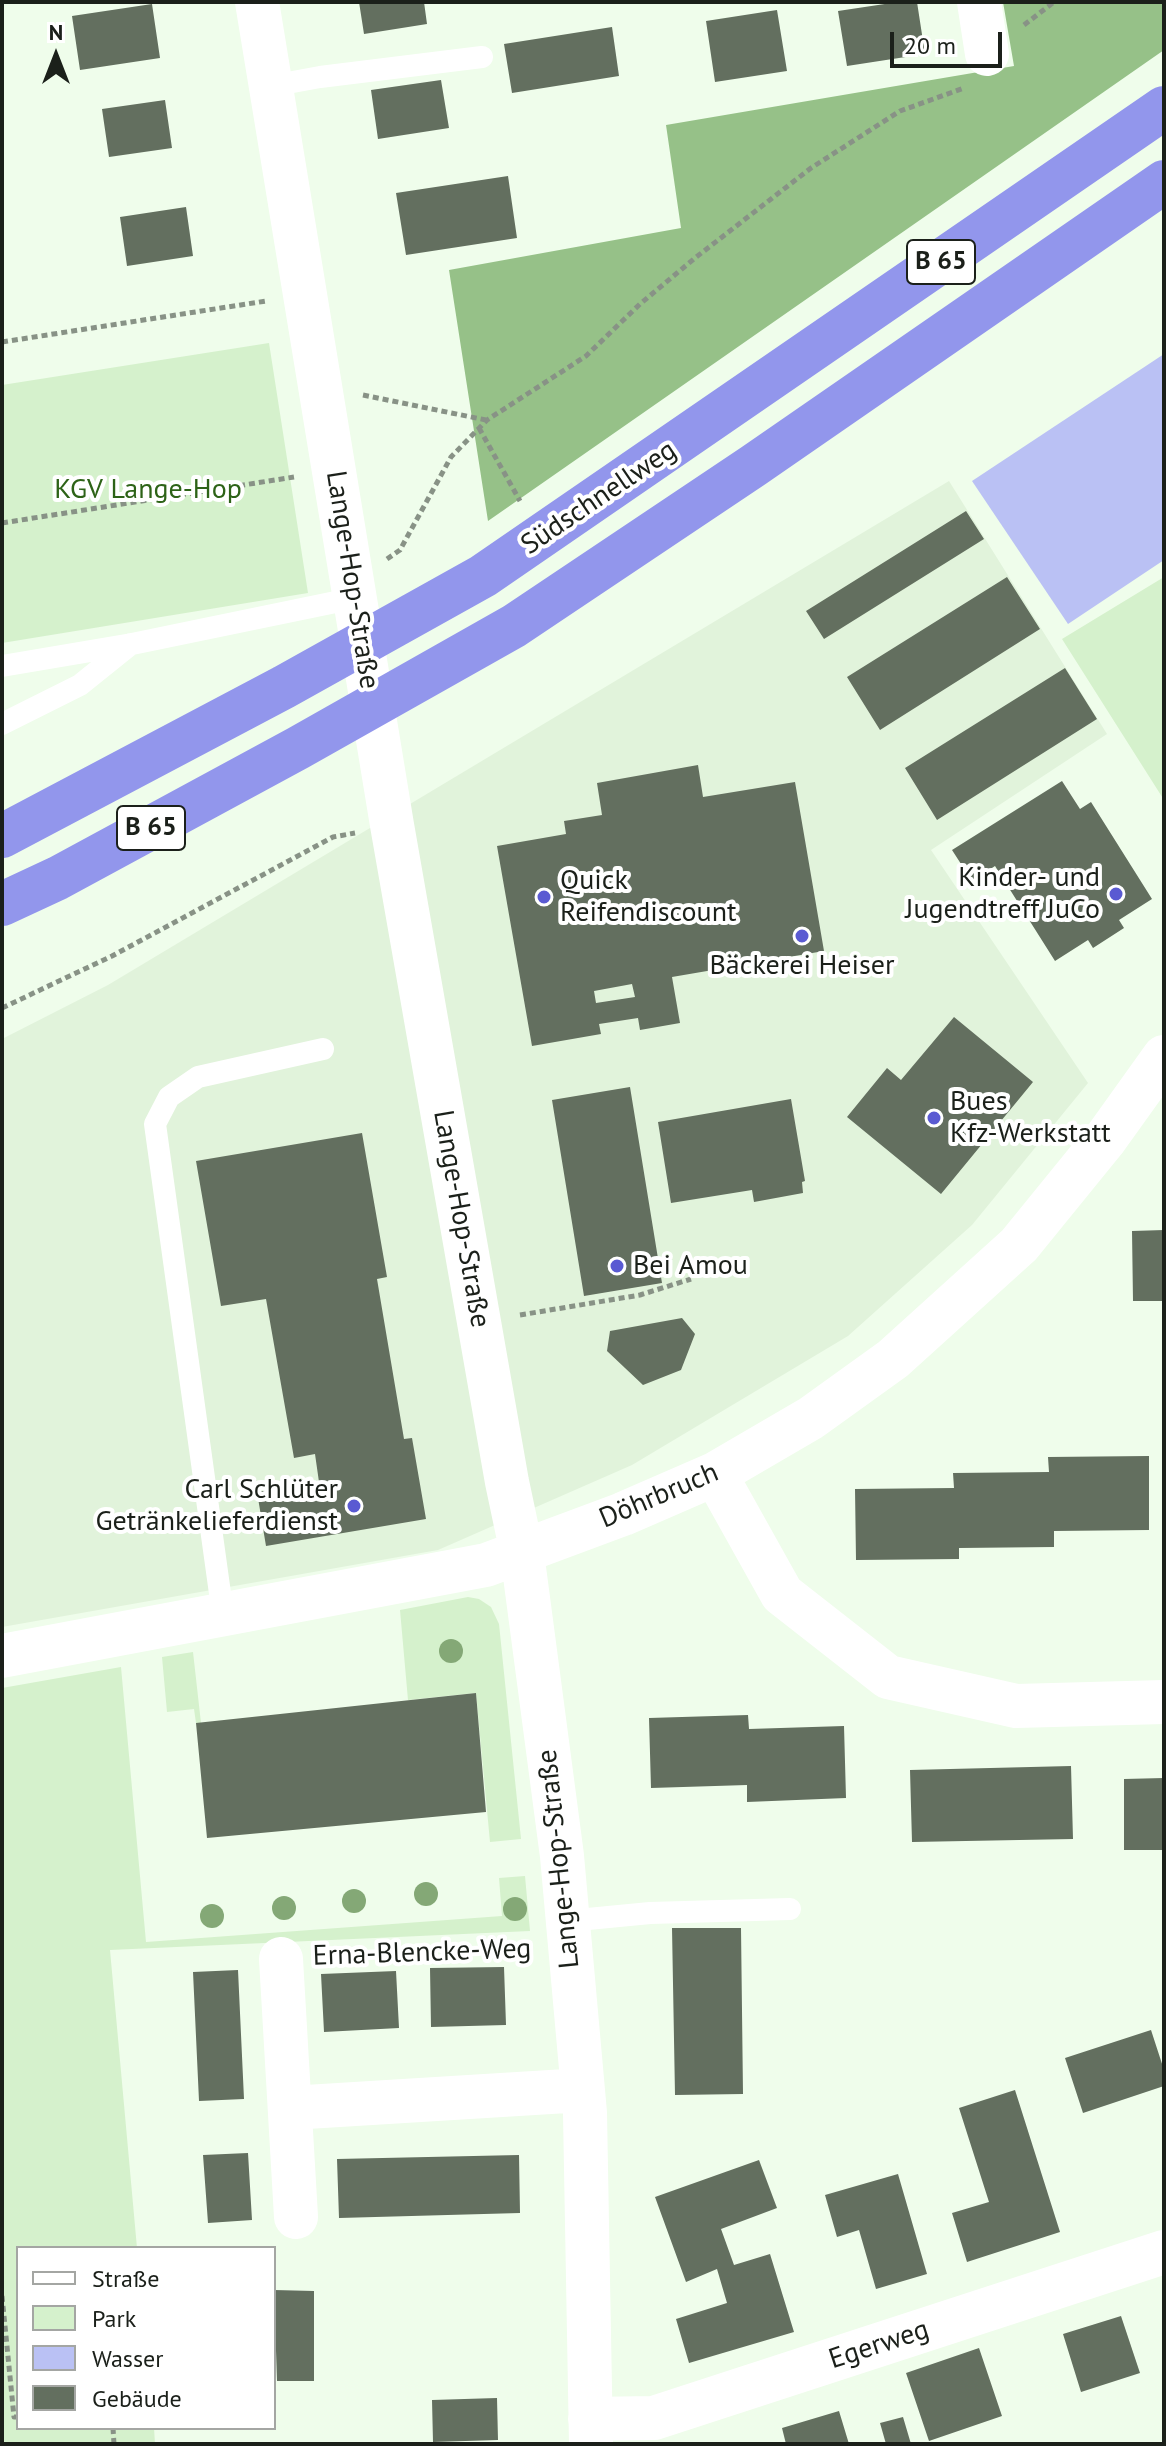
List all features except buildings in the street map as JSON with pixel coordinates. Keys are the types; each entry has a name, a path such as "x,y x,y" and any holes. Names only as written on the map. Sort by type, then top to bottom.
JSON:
{"highway":[{"name":"Südschnellweg","path":"2,836 284,687 483,576 1164,108"},
{"name":"B 65","path":"2,904 58,878 298,748 514,626 753,466 1164,182"}],"street":[{"name":"Lange-Hop-Straße","path":"257,2 392,825 522,1553 562,1856 583,2090 590,2432"},
{"path":"979,2 987,54"},
{"name":"Döhrbruch","path":"2,1656 486,1565 715,1474 811,1418 893,1359 1019,1245 1106,1138 1164,1057"},
{"path":"715,1474 782,1594 888,1677 1016,1706 1164,1702"},
{"name":"Erna-Blencke-Weg","path":"281,1959 296,2217"},
{"path":"290,2108 583,2090"},
{"name":"Egerweg","path":"590,2432 654,2418 1164,2252"}],"lane":[{"path":"271,86 482,57"},
{"path":"2,666 132,644 354,589"},
{"path":"2,724 80,685 132,644"},
{"path":"223,1615 155,1124 169,1097 198,1077 323,1049"},
{"path":"568,1934 650,1913 790,1909"}],"path":[{"path":"354,589 400,550 451,457 487,420 586,356 640,304 695,258 811,168 900,111 972,84 987,54 1054,2"},
{"path":"2,342 306,296"},
{"path":"321,387 487,420"},
{"path":"479,428 523,505"},
{"path":"2,523 334,471"},
{"path":"2,1008 112,956 333,837 392,825"},
{"path":"479,1323 640,1295 691,1279"},
{"name":"Erna-Blencke-Weg","path":"281,1959 568,1934"},
{"path":"2,2296 16,2417"}],"shaded area":[{"path":"949,481 1107,734 931,850 1088,1083 972,1225 848,1336 632,1465 438,1550 2,1627 2,1039 108,985"}],"green space":[{"path":"1003,2 1164,2 1164,50 488,521 449,270 681,228 666,125 1014,66"},
{"name":"KGV Lange-Hop","path":"269,343 308,593 2,643 2,385"},
{"path":"1164,577 1164,800 1062,639"},
{"path":"468,1597 479,1599 491,1607 499,1624 521,1839 490,1842 476,1693 408,1700 400,1610"},
{"path":"193,1652 201,1723 196,1723 194,1709 167,1712 162,1657"},
{"path":"121,1667 146,1942 502,1916 499,1878 525,1876 530,1931 110,1950 137,2246 16,2246 16,2430 154,2430 155,2444 2,2444 2,1688"}],"water":[{"path":"1164,354 1164,560 1068,624 972,481"}],"place":[{"name":"Kinder- und Jugendtreff JuCo","path":"1116,894"},
{"name":"Quick Reifendiscount","path":"544,897"},
{"name":"Bäckerei Heiser","path":"802,936"},
{"name":"Bues Kfz-Werkstatt","path":"934,1118"},
{"name":"Bei Amou","path":"617,1266"},
{"name":"Carl Schlüter Getränkelieferdienst","path":"354,1506"}]}
